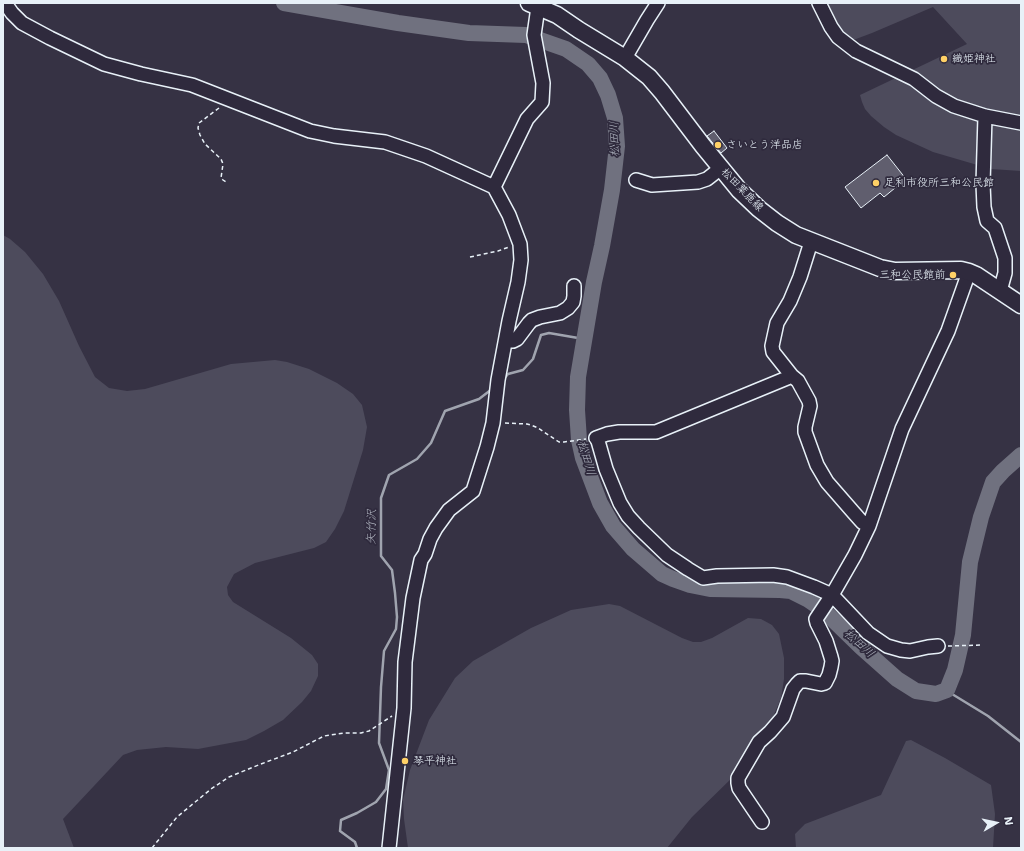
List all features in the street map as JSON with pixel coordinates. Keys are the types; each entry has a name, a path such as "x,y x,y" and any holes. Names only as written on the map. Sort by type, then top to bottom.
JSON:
{"main road":[{"name":"松田葉鹿線","path":"534,5 557,16 625,58 649,77 739,190 759,209 796,236 880,268 895,271 961,270 969,272 976,275 1021,306"}],"street":[{"path":"6,3 12,14 22,23 104,64 192,85 310,131 334,136 385,142 450,166 494,187 509,215 520,242 521,260 498,380 493,423 473,491 449,510 436,528 421,560 413,598 406,662 404,708 389,848"},
{"path":"625,58 658,3"},
{"path":"819,3 831,27 838,37 856,51 914,79 936,96 954,106 985,116 1021,123"},
{"path":"494,187 527,119 542,102 543,84 534,36 534,5"},
{"path":"985,116 983,184 984,207 987,221 995,228 1005,258 1005,273 1000,291"},
{"path":"636,180 652,185 698,182 707,179 721,168"},
{"path":"811,242 800,277 790,301 777,323 772,346 773,352 790,374 798,381 810,401 809,411 805,423 805,432 817,465 827,482 862,522 869,526"},
{"path":"762,822 739,788 738,778 759,742 783,717 796,684 806,681 821,684 825,683 832,661 826,641 816,620 855,555 869,526 902,429 948,331 969,272"},
{"path":"506,340 513,341 517,339 532,320 560,313 568,308 573,302 574,286"},
{"path":"792,376 672,427 656,432 619,432 596,438 606,469 620,503 628,516 667,555 703,578 717,576 787,577 831,596 868,633 887,646 910,651 938,646"}],"path":[{"path":"226,98 219,108 197,126 205,144 221,159 223,164 221,178 226,182"},
{"path":"470,257 498,250 520,242"},
{"path":"493,423 506,422 526,424 538,428 558,442 596,438"},
{"path":"938,646 982,645"},
{"path":"152,848 177,817 211,789 229,777 293,752 324,736 338,733 361,733 369,731 404,708"}],"shaded area":[{"path":"821,3 1021,3 1021,171 991,169 933,152 896,135 884,127 865,109 860,95 967,44 933,7 872,33 856,39 844,41"},
{"path":"3,235 25,252 43,274 59,301 95,377 109,388 127,391 145,389 231,364 275,360 309,369 337,383 353,394 362,405 367,427 363,450 344,511 335,529 326,542 314,548 255,563 234,574 227,587 228,595 233,602 291,638 312,655 318,664 318,676 311,691 283,720 246,740 198,749 166,747 137,750 123,755 63,819 74,848 3,848"},
{"path":"609,604 620,606 682,638 693,642 701,642 712,638 748,618 761,619 772,625 779,634 784,658 784,679 781,698 770,724 735,775 692,817 667,848 408,848 403,800 410,770 429,720 455,678 473,661 531,628 571,610"},
{"path":"911,740 991,785 995,814 993,848 796,848 795,834 805,824 881,795 906,741"}],"building":[{"path":"714,131 727,148 721,153 707,136"},
{"name":"足利市役所三和公民館","path":"887,155 906,179 884,197 880,193 861,208 845,187"}],"waterway":[{"name":"松田川","path":"284,3 398,23 469,33 526,35 566,49 588,64 600,78 608,95 615,118 617,146 612,190 594,282 578,377 577,410 579,440 583,458 600,503 613,526 633,549 662,574 690,585 710,589 791,591 807,599 823,610 897,679 916,691 936,694 947,690 955,670 963,635 970,562 981,517 993,482 1021,455"},
{"name":"矢竹沢","path":"503,380 508,374 523,370 533,359 541,335 549,333 584,339"},
{"name":"矢竹沢","path":"357,848 355,842 340,831 341,820 376,802 386,789 389,770 379,743 381,687 384,651 396,629 397,617 392,570 381,556 381,498 389,475 417,459 431,443 445,411 479,399 492,389"},
{"path":"947,690 988,716 1021,742"}],"place":[{"name":"織姫神社","path":"944,59"},
{"name":"さいとう洋品店","path":"718,145"},
{"name":"足利市役所三和公民館","path":"876,183"},
{"name":"三和公民館前","path":"953,275"},
{"name":"琴平神社","path":"405,761"}]}
